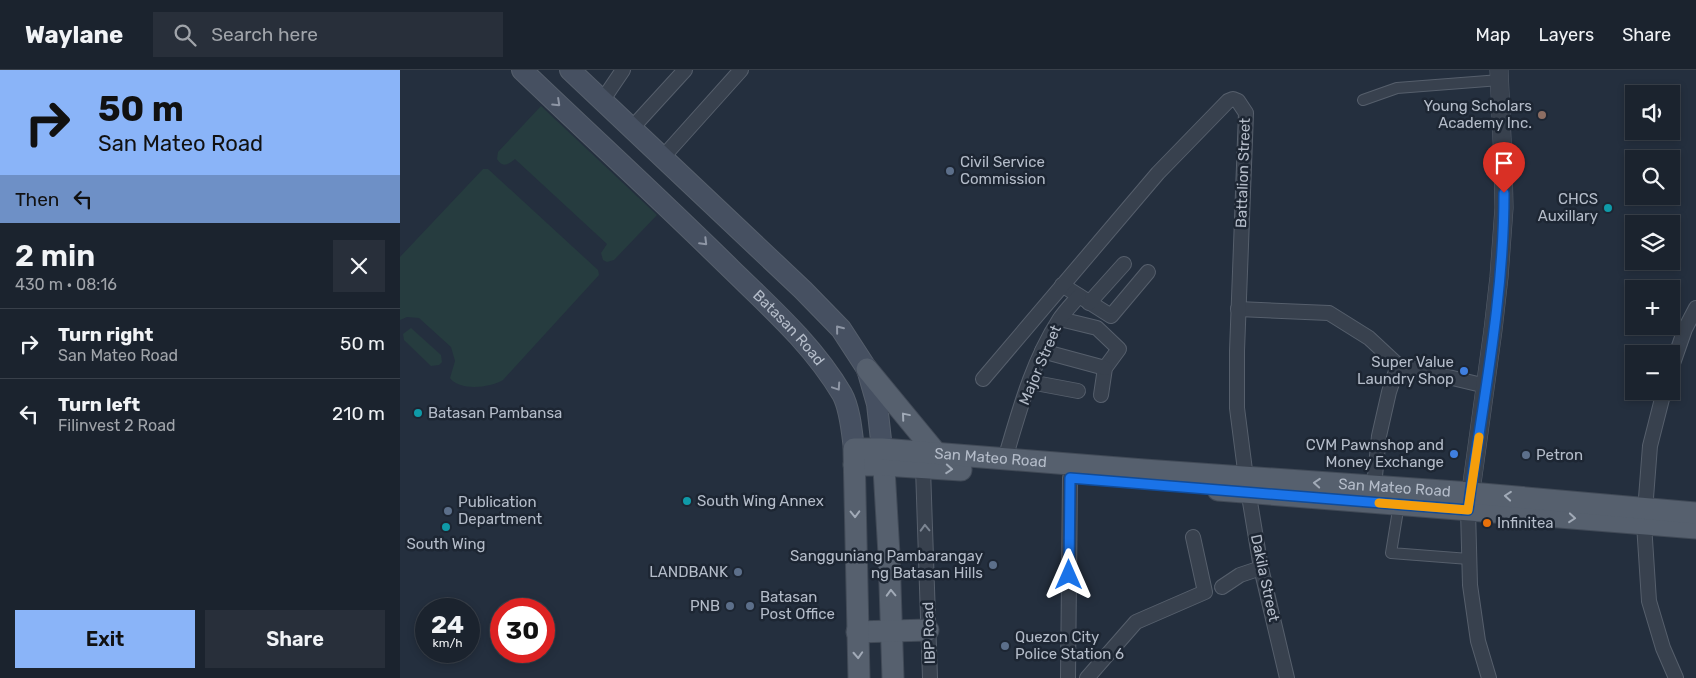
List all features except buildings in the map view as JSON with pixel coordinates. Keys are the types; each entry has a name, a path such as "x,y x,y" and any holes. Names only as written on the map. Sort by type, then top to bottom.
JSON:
{"main road":[{"name":"Batasan Road","path":"522,70 669,208 792,329 816,355 843,396 852,432 864,632 859,678"},
{"path":"570,70 803,290 840,329 930,461"},
{"path":"669,208 687,179"},
{"path":"867,369 877,404 883,457 893,676"},
{"name":"San Mateo Road","path":"854,457 883,457 930,461 1070,478 1247,485 1374,486 1469,501 1644,517 1696,528"},
{"name":"San Mateo Road","path":"930,461 1005,459 1247,485 1398,504 1469,501"},
{"name":"San Mateo Road","path":"1644,517 1696,513"},
{"path":"864,632 928,630"},
{"path":"864,632 876,636 878,642 878,662 893,676"}],"street":[{"path":"602,101 623,70"},
{"path":"632,128 685,70"},
{"path":"663,157 741,70"},
{"path":"1363,100 1396,88 1500,75 1504,208 1498,286 1469,501 1470,585 1478,641 1489,678"},
{"name":"Battalion Street","path":"983,379 1158,173 1228,101 1233,99 1238,101 1246,113 1238,309 1237,408 1247,485"},
{"name":"Major Street","path":"1005,459 1042,351 1060,319 1124,264"},
{"path":"1062,285 1111,316 1148,272"},
{"path":"1679,345 1696,308"},
{"path":"1238,309 1329,313 1369,338 1398,365 1486,386"},
{"path":"1060,319 1097,328 1119,349 1105,368 1101,395"},
{"path":"1042,351 1105,368"},
{"path":"1374,486 1379,436 1389,392 1398,365"},
{"path":"1030,382 1078,391"},
{"path":"1662,400 1650,446 1644,517 1650,601 1663,648 1676,678"},
{"name":"IBP Road","path":"930,461 928,630 930,678"},
{"path":"1070,478 1068,678 1075,678"},
{"name":"Dakila Street","path":"1247,485 1262,568 1288,678"},
{"path":"1398,504 1392,553 1469,559"},
{"path":"1087,678 1136,622 1205,592 1193,537"},
{"path":"1222,587 1240,575 1262,568"}],"green space":[{"path":"541,106 657,215 614,260 607,262 603,260 601,253 607,244 515,159 503,165 497,159 498,152"},
{"path":"483,169 488,169 598,270 599,275 503,380 490,385 475,387 460,385 450,378 455,361 451,347 419,318 407,317 400,320 400,257"},
{"path":"411,328 441,355 442,362 439,365 431,366 404,340 403,334"}],"slow traffic":[{"path":"1379,503 1468,510 1479,437"}],"place":[{"name":"Young Scholars Academy Inc.","path":"1542,115"},
{"name":"Civil Service Commission","path":"950,171"},
{"name":"CHCS Auxillary","path":"1608,208"},
{"name":"Super Value Laundry Shop","path":"1464,371"},
{"name":"Batasan Pambansa","path":"418,413"},
{"name":"CVM Pawnshop and Money Exchange","path":"1454,454"},
{"name":"Petron","path":"1526,455"},
{"name":"South Wing Annex","path":"687,501"},
{"name":"Publication Department","path":"448,511"},
{"name":"Infinitea","path":"1487,523"},
{"name":"South Wing","path":"446,527"},
{"name":"Sangguniang Pambarangay ng Batasan Hills","path":"993,565"},
{"name":"LANDBANK","path":"738,572"},
{"name":"PNB","path":"730,606"},
{"name":"Batasan Post Office","path":"750,606"},
{"name":"Quezon City Police Station 6","path":"1005,646"}],"route":[{"path":"1069,575 1070,478 1468,510 1495,312 1504,193"}]}
